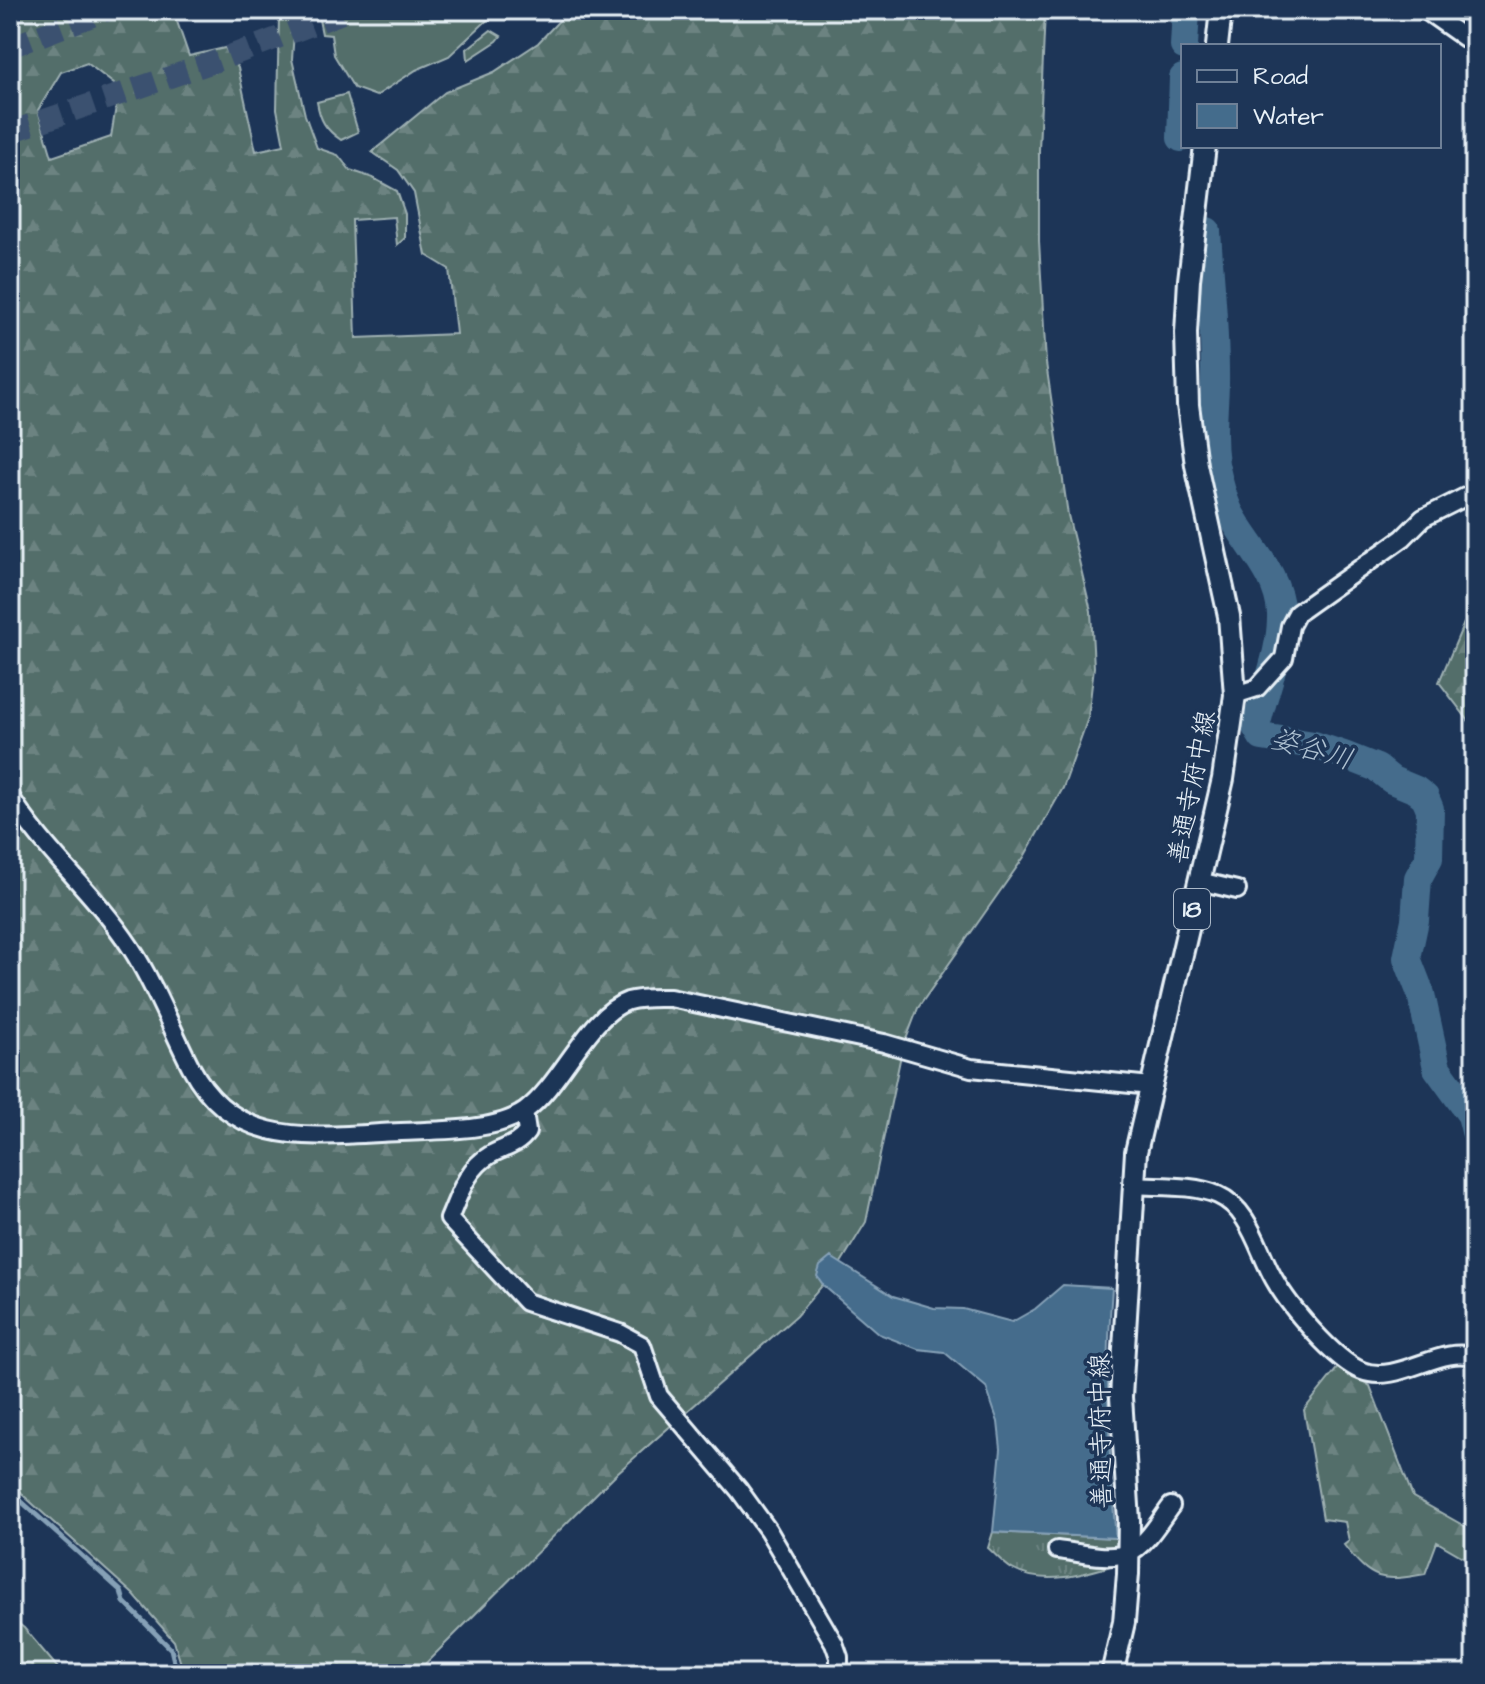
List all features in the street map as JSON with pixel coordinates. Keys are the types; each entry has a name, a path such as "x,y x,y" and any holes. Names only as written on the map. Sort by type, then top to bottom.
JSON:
{"main road":[{"path":"1217,44 1221,10"},
{"name":"善通寺府中線","path":"1112,1674 1124,1622 1128,1553 1121,1397 1136,1152 1229,747 1235,695 1229,616 1196,465 1188,405 1186,333 1189,280 1205,148"}],"street":[{"path":"1425,10 1475,45"},
{"path":"1235,695 1257,688 1284,658 1290,626 1297,613 1403,538 1423,518 1475,492"},
{"path":"10,796 23,817 107,914 133,950 202,1087 229,1113 259,1129 311,1135 458,1130 487,1126 524,1112 555,1081 609,1013 630,1001 656,998 670,998 884,1043 971,1068 1151,1086"},
{"path":"1199,881 1237,890"},
{"path":"524,1112 527,1132 522,1139 477,1164 466,1178 449,1219 526,1302 620,1333 642,1345 659,1396 739,1490 768,1530 834,1643 839,1674"},
{"path":"1133,1185 1205,1191 1229,1202 1241,1213 1275,1281 1300,1317 1340,1356 1361,1371 1383,1376 1441,1358 1467,1354 1475,1357"},
{"path":"1057,1550 1102,1556 1128,1553 1150,1534 1171,1506"}],"green space":[{"path":"10,10 173,10 189,56 225,48 238,68 256,151 284,145 277,109 279,17 295,19 292,59 305,115 317,148 338,155 350,170 397,191 405,214 405,238 397,245 394,217 352,220 356,338 456,334 449,269 426,255 414,193 398,170 372,152 445,92 494,72 538,43 569,10 1045,10 1039,241 1046,363 1068,515 1091,611 1094,667 1088,718 1063,788 1024,857 918,1008 902,1050 866,1222 839,1266 796,1316 617,1473 415,1674 184,1674 174,1641 133,1594 24,1496 10,1477","holes":["87,63 119,88 111,137 52,157 38,110 61,72"]},
{"path":"317,10 498,10 449,56 416,70 376,96 354,88 334,55 331,35 322,34"},
{"path":"491,30 501,36 468,60 467,49"},
{"path":"347,94 358,132 341,140 324,124 317,102"},
{"path":"1475,616 1475,729 1439,682 1464,623"},
{"path":"1339,1366 1370,1386 1413,1497 1475,1532 1475,1564 1437,1542 1425,1574 1398,1578 1378,1576 1362,1566 1344,1545 1349,1541 1345,1522 1323,1519 1304,1410"},
{"path":"993,1532 1116,1538 1117,1564 1064,1577 1024,1574 1009,1567 988,1548"},
{"path":"10,1617 24,1628 63,1674 22,1674 10,1661"}],"water":[{"path":"831,1257 893,1296 934,1308 963,1309 1012,1322 1035,1309 1063,1285 1112,1288 1108,1413 1116,1538 993,1532 1001,1449 998,1422 986,1387 944,1352 918,1349 879,1334 824,1286 817,1276 820,1266"}],"waterway":[{"name":"姿谷川","path":"1184,44 1186,10"},
{"name":"姿谷川","path":"1207,231 1215,347 1215,464 1229,511 1268,572 1279,599 1281,614 1276,657 1256,727 1262,737 1314,745 1377,768 1392,780 1425,797 1430,809 1429,858 1418,878 1415,920 1407,958 1421,994 1437,1068 1471,1115 1475,1131"},
{"path":"10,1487 22,1502 121,1591 124,1602 171,1649 177,1674"}],"tunnel":[{"path":"10,47 108,10"},
{"path":"10,132 222,59 350,10"}]}
